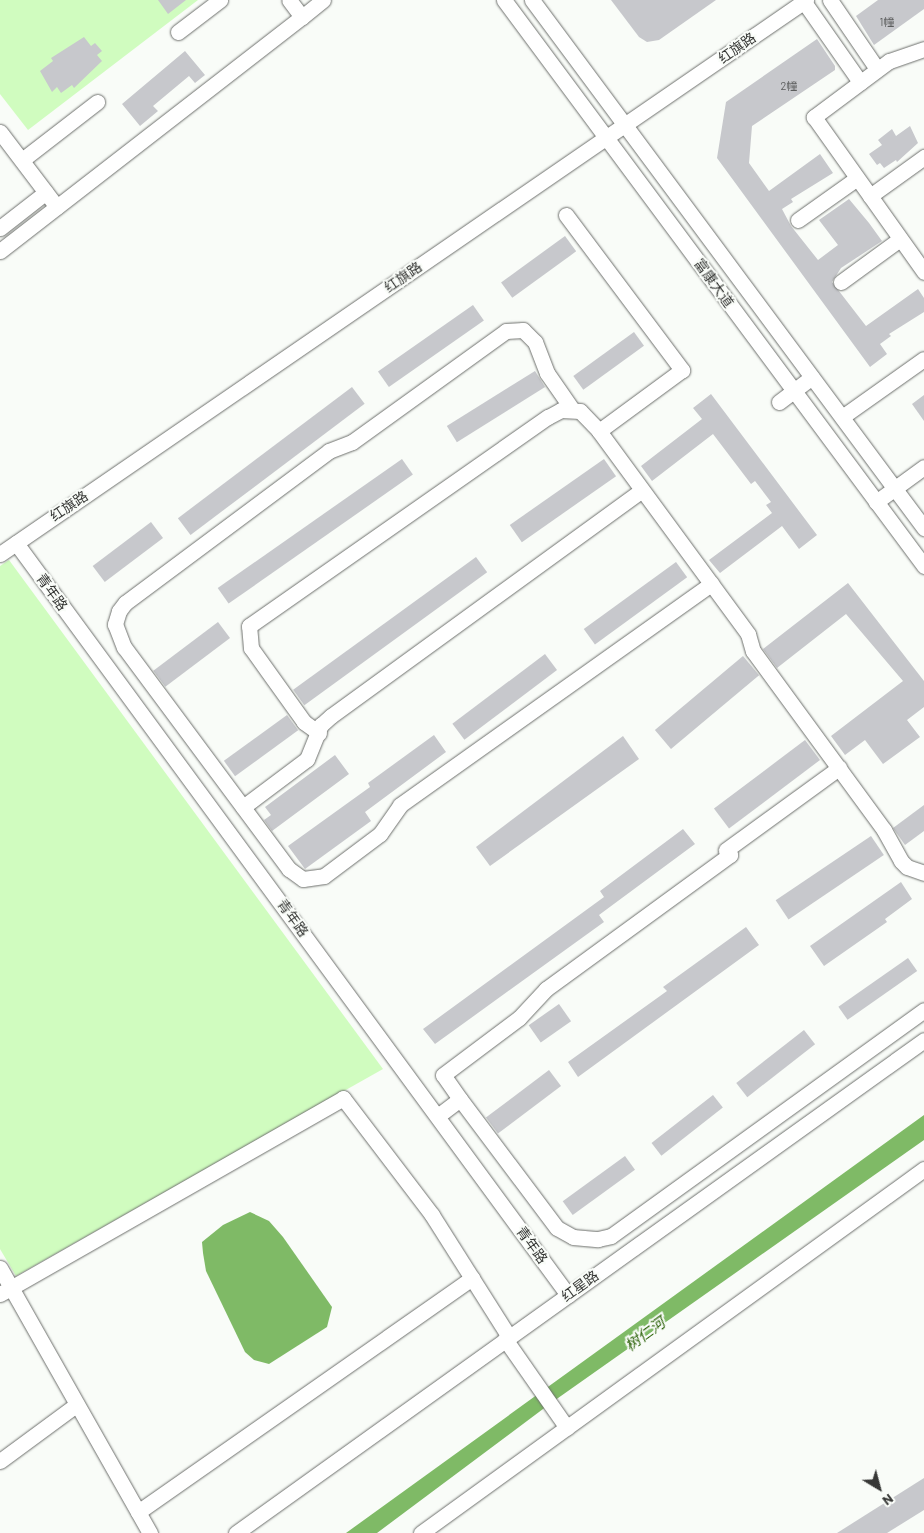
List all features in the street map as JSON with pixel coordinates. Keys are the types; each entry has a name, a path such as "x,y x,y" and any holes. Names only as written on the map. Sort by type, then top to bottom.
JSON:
{"street":[{"path":"178,32 220,0"},
{"path":"289,0 302,17"},
{"path":"0,251 323,0"},
{"name":"富康大道","path":"504,0 924,566"},
{"name":"富康大道","path":"532,0 924,528"},
{"path":"830,0 877,70"},
{"path":"805,1 860,82"},
{"name":"红旗路","path":"0,554 805,1"},
{"path":"924,49 889,61 814,117 924,272"},
{"path":"22,160 97,102"},
{"path":"0,132 57,207"},
{"path":"870,196 924,157"},
{"path":"798,220 857,178"},
{"path":"0,228 46,192"},
{"path":"566,215 682,370 599,431"},
{"path":"841,282 900,239"},
{"path":"711,584 400,805 380,834 324,876 314,879 295,876 124,647 115,624 125,603 329,451 352,442 506,332 523,330 535,342 547,373 572,409 588,416 748,634 754,651 884,830 901,861 924,873"},
{"path":"842,417 924,359"},
{"path":"779,402 812,377"},
{"path":"319,733 304,722 250,648 249,626 548,417 572,409"},
{"path":"876,502 924,467"},
{"path":"243,807 307,759 321,724 331,716 642,490"},
{"name":"青年路","path":"16,543 439,1115 568,1295"},
{"path":"840,768 726,850 730,855 546,988 519,1018 443,1075 557,1228 573,1236 598,1239 611,1236 924,1010"},
{"name":"红星路","path":"236,1533 924,1040"},
{"path":"6,1291 343,1098 432,1215 529,1374 567,1428"},
{"path":"439,1115 460,1100"},
{"path":"421,1533 924,1170"},
{"path":"0,1268 6,1291 76,1405 150,1533"},
{"path":"138,1512 472,1278"},
{"path":"0,1461 76,1405"}],"shaded area":[{"path":"0,0 198,0 28,130 0,94"},
{"path":"9,560 383,1069 16,1276 0,1249 0,566"}],"water":[{"name":"树仁河","path":"924,1115 924,1140 551,1403 377,1533 346,1533"},
{"path":"250,1212 269,1221 283,1237 332,1307 327,1327 269,1364 254,1360 245,1352 206,1271 203,1253 202,1242 223,1225"}],"building":[{"path":"158,0 186,0 168,14"},
{"path":"611,0 716,0 659,40 647,42 639,37"},
{"path":"878,0 924,0 924,9 874,45 856,16"},
{"path":"84,37 91,46 95,43 102,51 97,55 102,61 74,88 72,85 61,93 57,87 52,92 40,71 53,61 51,58"},
{"path":"817,39 835,66 835,70 752,126 749,163 769,191 820,154 833,173 791,199 793,202 782,209 791,226 818,260 838,245 819,220 849,199 882,241 841,268 832,282 866,326 918,289 924,298 924,312 889,334 891,336 880,344 887,354 870,367 717,158 726,102"},
{"path":"185,51 205,75 195,83 189,76 153,106 158,111 140,126 122,104"},
{"path":"910,126 918,143 897,162 896,160 884,168 880,163 877,165 869,154 882,145 878,140 892,129 896,136"},
{"path":"565,236 576,251 512,298 501,282"},
{"path":"473,305 484,321 389,387 378,372"},
{"path":"634,332 644,346 583,390 573,376"},
{"path":"535,371 545,387 457,442 447,426"},
{"path":"352,387 365,404 191,535 178,518"},
{"path":"711,394 817,535 799,549 782,526 720,573 709,560 772,513 766,505 771,502 755,481 751,484 713,434 652,481 641,466 702,419 693,408"},
{"path":"924,395 924,421 912,404"},
{"path":"402,459 413,475 229,604 218,588"},
{"path":"604,459 616,476 522,542 510,525"},
{"path":"151,522 163,538 105,582 93,566"},
{"path":"476,557 487,572 304,705 293,690"},
{"path":"676,562 687,577 595,644 584,629"},
{"path":"848,583 924,681 924,707 907,720 920,737 883,764 865,740 845,755 831,736 903,681 846,614 777,668 763,649"},
{"path":"218,622 230,638 165,687 153,671"},
{"path":"545,654 557,670 464,740 452,724"},
{"path":"743,656 759,675 671,749 655,730"},
{"path":"287,715 298,730 235,776 224,761"},
{"path":"434,735 446,752 365,812 371,821 305,869 288,846 370,787 368,783"},
{"path":"623,736 639,759 490,866 476,847"},
{"path":"805,740 820,760 729,829 714,809"},
{"path":"335,755 349,774 272,831 264,820 271,815 265,807"},
{"path":"924,805 924,831 905,845 893,828"},
{"path":"683,829 695,844 599,915 604,922 435,1044 423,1029 604,897 600,891"},
{"path":"871,836 884,855 789,919 776,900"},
{"path":"901,882 912,899 885,919 887,922 824,966 810,946"},
{"path":"746,927 759,945 578,1077 568,1062 667,991 663,987"},
{"path":"908,958 917,971 848,1020 838,1007"},
{"path":"559,1004 571,1021 541,1042 529,1025"},
{"path":"804,1030 815,1044 747,1097 736,1083"},
{"path":"549,1070 561,1086 498,1134 486,1118"},
{"path":"713,1095 723,1108 661,1156 652,1143"},
{"path":"625,1156 635,1170 573,1215 563,1201"},
{"path":"924,1478 924,1510 887,1533 837,1533"}]}
